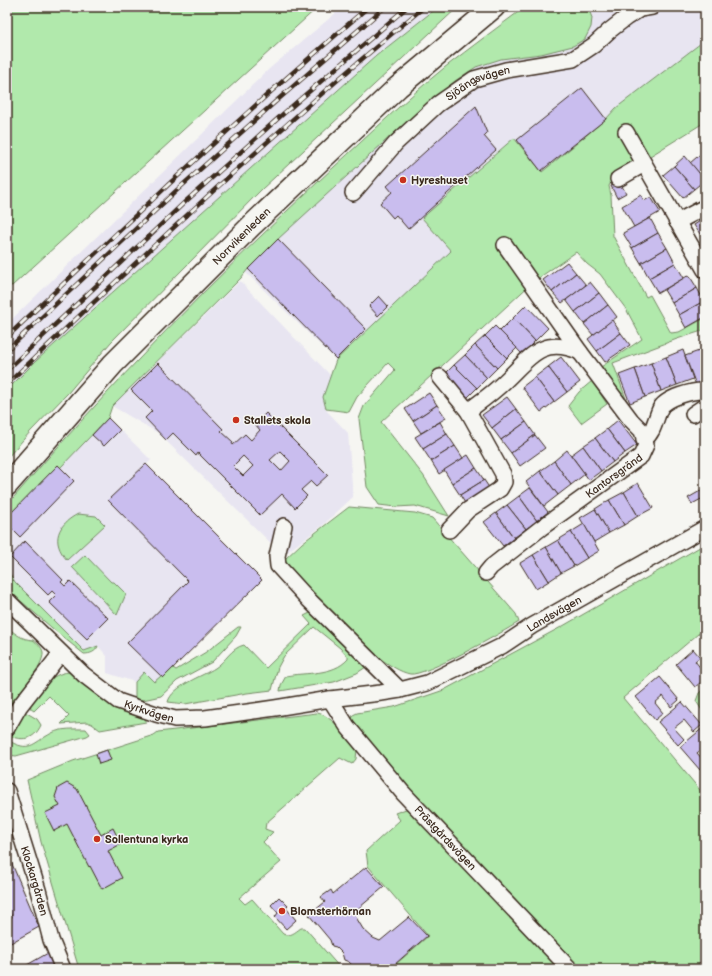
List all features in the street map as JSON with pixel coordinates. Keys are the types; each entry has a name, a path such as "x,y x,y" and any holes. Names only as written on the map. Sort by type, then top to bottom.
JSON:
{"main road":[{"name":"Norrvikenleden","path":"7,485 113,364 252,225 398,87 494,7"}],"street":[{"name":"Sjöängsvägen","path":"353,193 396,144 438,104 474,79 506,70 574,59 594,45 609,31 624,12 652,7"},
{"path":"626,132 705,270"},
{"path":"618,179 644,164"},
{"path":"677,222 705,207"},
{"name":"Kantorsgränd","path":"486,573 491,567 541,528 641,456 646,445 642,431 631,420 580,352 505,245"},
{"path":"468,411 503,383 530,355 549,346 568,347 580,352"},
{"path":"440,377 468,411 503,474 504,482 500,489 468,510 449,530"},
{"path":"644,440 655,423 661,408 670,401 690,392 705,391"},
{"path":"284,526 277,556 278,566 309,600 400,690"},
{"name":"Landsvägen","path":"330,699 400,690 427,683 502,646 532,626 705,528"},
{"name":"Kyrkvägen","path":"7,600 84,675 118,701 156,714 175,719 213,717 330,699"},
{"path":"7,728 19,707 61,653"},
{"name":"Prästgårdsvägen","path":"330,699 347,726 403,794 570,969"},
{"name":"Klockargården","path":"7,791 38,890 51,940 63,969"}],"shaded area":[{"path":"343,7 438,7 376,56 36,361 7,390 7,324 269,69"},
{"path":"536,7 705,7 705,40 616,108 606,119 542,172 514,138 422,218 451,251 336,360 241,268 460,68"},
{"name":"Stallets skola","path":"240,281 331,376 323,397 326,410 348,433 353,497 322,526 283,555 158,433 112,406"},
{"path":"108,418 151,460 146,465 262,580 163,678 154,682 144,673 135,682 107,673 107,656 98,646 84,651 15,582 7,569 7,517 60,467"}],"green space":[{"path":"7,7 318,7 12,286 7,285"},
{"path":"438,7 458,7 262,189 111,342 68,393 7,458 7,390 36,361 376,56"},
{"path":"525,7 588,7 592,18 591,27 585,39 573,46 541,54 501,59 476,67 455,81 416,113 278,239 241,278 112,406 108,418 60,468 7,517 7,505 85,417 207,289 291,207 416,92 444,68"},
{"path":"705,40 705,122 613,179 609,186 611,195 613,236 646,297 650,295 671,333 679,332 705,318 705,330 613,363 629,407 598,369 642,339 626,309 600,274 587,264 576,252 533,282 381,422 423,475 449,516 415,506 396,507 379,505 367,487 359,419 364,406 395,370 388,363 357,397 349,412 326,409 323,397 336,360 451,251 422,218 514,138 542,172 606,119 616,108"},
{"path":"592,381 607,404 581,423 568,406 579,392"},
{"path":"349,507 415,513 432,518 516,614 519,622 464,653 431,669 418,673 406,673 382,660 305,587 287,567 285,559 302,543"},
{"path":"78,514 96,516 105,525 67,560 59,546 59,534 65,523"},
{"path":"705,544 705,628 623,698 705,796 705,969 581,969 447,833 352,720 353,715 394,707 444,690 563,626"},
{"path":"85,555 111,582 114,582 126,594 117,615 72,567"},
{"path":"7,569 15,582 84,651 98,646 96,650 91,653 84,654 7,589"},
{"path":"314,613 366,663 366,667 357,673 334,682 280,691 281,685 286,676 327,671 342,664 348,659 340,648 314,627 284,656 278,667 272,690 185,704 168,702 175,691 181,686 215,668 232,652 244,645 266,668 311,624 304,616"},
{"path":"7,627 25,639 33,640 38,644 43,652 42,658 35,673 7,709"},
{"path":"238,627 241,627 236,636 212,662 177,681 161,696 143,700 135,699 135,682 144,672 154,682 173,668 176,670 206,652"},
{"path":"69,672 106,701 125,711 146,718 146,722 100,730 87,722 61,724 69,716 49,696 34,711 31,709 30,702 46,682 62,673"},
{"path":"705,688 705,715 696,701 699,693"},
{"path":"20,709 37,719 41,725 31,737 22,739 7,735"},
{"path":"317,713 334,722 357,750 356,759 352,764 340,758 266,823 265,829 273,832 263,842 281,862 239,898 245,904 252,899 283,934 291,934 301,928 305,928 341,969 79,969 41,842 27,780 73,761 154,735 158,732"},
{"path":"86,729 90,734 87,736 16,756 8,755 7,753 7,740 21,746 31,746 56,731"},
{"path":"406,809 412,811 551,955 556,969 417,969 414,966 410,969 400,969 396,964 428,936 368,866 366,851 400,820 395,813"}],"building":[{"path":"582,88 606,119 541,171 517,140"},
{"path":"476,106 487,133 484,136 496,150 408,229 396,215 393,218 380,203 392,192 387,186"},
{"path":"704,151 705,152 705,180 690,163"},
{"path":"685,156 705,180 694,189 674,166"},
{"path":"674,166 694,189 683,198 663,175"},
{"path":"619,181 626,193 617,198 611,186"},
{"path":"641,195 644,201 651,197 660,212 634,227 622,206"},
{"path":"650,218 658,233 632,248 623,233"},
{"path":"705,218 705,240 704,240 694,225"},
{"path":"658,233 667,248 641,263 632,248"},
{"path":"278,239 366,329 336,359 248,269"},
{"path":"667,248 675,263 649,278 641,263"},
{"path":"567,262 576,273 552,292 543,280"},
{"path":"675,263 684,278 658,293 649,278"},
{"path":"576,273 586,285 562,303 552,292"},
{"path":"689,275 697,288 672,303 664,290"},
{"path":"590,282 599,293 575,312 566,300"},
{"path":"697,288 704,301 679,315 672,303"},
{"path":"599,293 608,305 584,324 575,312"},
{"path":"379,296 388,306 378,316 369,306"},
{"path":"704,301 705,317 686,328 679,315"},
{"path":"526,305 548,328 535,341 513,318"},
{"path":"608,305 617,317 593,335 584,324"},
{"path":"513,318 535,341 522,354 500,331"},
{"path":"612,320 621,333 597,351 588,339"},
{"path":"495,326 517,348 507,358 485,336"},
{"path":"621,333 630,345 605,362 597,351"},
{"path":"485,336 507,358 497,368 475,345"},
{"path":"475,345 497,368 487,378 465,355"},
{"path":"705,349 705,367 699,351"},
{"path":"683,350 693,379 677,385 666,357"},
{"path":"699,351 705,367 705,381 696,385 685,356"},
{"path":"465,355 487,378 477,388 454,365"},
{"path":"561,357 580,382 567,392 548,367"},
{"path":"666,357 677,385 661,391 651,363"},
{"path":"158,363 223,429 221,431 233,442 233,445 245,434 251,440 260,430 255,424 266,413 328,475 316,486 311,481 301,490 307,496 295,508 282,494 260,515 198,453 196,456 173,433 166,440 145,418 152,411 131,390","holes":["280,451 290,461 281,471 270,460","243,456 253,466 243,476 233,466"]},
{"path":"651,363 661,391 645,397 635,369"},
{"path":"454,365 477,388 467,398 444,375"},
{"path":"548,367 567,392 554,402 535,377"},
{"path":"635,369 645,397 630,403 619,375"},
{"path":"535,377 554,402 541,412 522,387"},
{"path":"429,393 437,405 413,421 405,409"},
{"path":"507,397 516,409 492,428 482,415"},
{"path":"437,405 446,418 421,433 413,421"},
{"path":"516,409 526,422 501,440 492,428"},
{"path":"108,418 120,430 104,446 92,435"},
{"path":"618,420 637,445 625,453 607,429"},
{"path":"440,422 447,434 423,449 415,437"},
{"path":"526,422 535,435 511,453 501,440"},
{"path":"607,429 625,453 613,462 595,438"},
{"path":"447,434 455,446 431,461 423,449"},
{"path":"535,435 545,448 520,466 511,453"},
{"path":"595,438 613,462 601,471 583,446"},
{"path":"455,446 463,458 439,474 431,461"},
{"path":"583,446 601,471 589,480 571,455"},
{"path":"567,450 585,474 571,485 554,461"},
{"path":"468,455 476,468 452,483 444,470"},
{"path":"554,461 571,485 558,495 540,471"},
{"path":"146,464 262,580 163,678 127,643 188,581 108,500"},
{"path":"58,465 74,481 20,537 7,524 7,517"},
{"path":"476,468 484,480 460,495 452,483"},
{"path":"540,471 558,495 544,506 526,482"},
{"path":"484,480 492,492 468,508 460,495"},
{"path":"638,483 653,508 638,516 624,492"},
{"path":"530,488 548,512 537,521 519,496"},
{"path":"702,490 705,497 692,504 688,498"},
{"path":"624,492 638,516 624,525 609,500"},
{"path":"519,496 537,521 526,529 507,505"},
{"path":"609,500 624,525 609,533 595,509"},
{"path":"507,505 526,529 514,538 496,513"},
{"path":"595,509 609,533 594,542 580,518"},
{"path":"496,513 514,538 503,546 484,522"},
{"path":"584,524 599,551 587,558 571,532"},
{"path":"571,532 587,558 574,566 558,540"},
{"path":"558,540 574,566 561,573 546,547"},
{"path":"25,541 63,580 61,582 65,586 70,581 108,618 87,639 49,602 56,595 52,591 48,595 10,557"},
{"path":"546,547 561,573 549,581 533,555"},
{"path":"533,555 549,581 536,589 520,563"},
{"path":"693,649 700,657 695,661 702,670 705,667 705,679 695,687 676,664"},
{"path":"660,677 679,700 671,707 663,696 655,703 663,713 655,720 636,697"},
{"path":"682,702 702,725 694,732 684,720 674,728 684,739 678,745 658,722"},
{"path":"704,727 705,746 697,753 705,762 705,766 700,770 680,747"},
{"path":"107,750 111,760 99,764 96,754"},
{"name":"Sollentuna kyrka","path":"67,783 77,789 101,835 113,828 121,844 108,851 122,878 102,889 67,824 54,831 45,813 60,806 55,797 58,788"},
{"path":"9,857 39,927 7,945 7,920 12,917 7,906 7,858"},
{"path":"366,867 384,887 354,912 363,929 373,938 380,941 409,917 427,936 394,965 396,969 356,969 349,962 344,960 342,953 336,947 332,946 330,940 309,915 325,902 321,897 331,890 333,894"},
{"name":"Blomsterhörnan","path":"279,897 288,906 286,908 296,920 286,929 275,917 278,913 271,905"},
{"path":"48,953 57,969 20,969"}],"railway":[{"path":"7,337 169,184 267,95 368,7"},
{"path":"7,350 176,191 274,103 385,7"},
{"path":"7,370 185,202 283,114 407,7"},
{"path":"7,384 160,240 264,145 424,7"}],"place":[{"name":"Hyreshuset","path":"403,180"},
{"name":"Stallets skola","path":"236,420"},
{"name":"Sollentuna kyrka","path":"97,839"},
{"name":"Blomsterhörnan","path":"282,911"}]}
